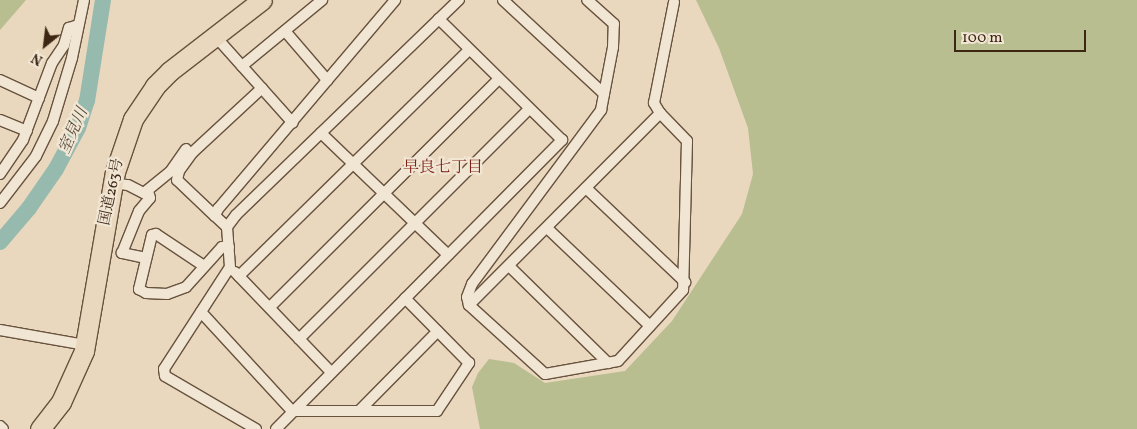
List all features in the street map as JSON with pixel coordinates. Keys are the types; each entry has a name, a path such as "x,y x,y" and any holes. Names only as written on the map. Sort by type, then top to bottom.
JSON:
{"highway":[{"name":"国道263号","path":"40,429 62,402 75,377 85,345 113,183 124,138 143,103 170,71 216,37 253,2"}],"street":[{"path":"0,203 36,156 53,120 84,0"},
{"path":"242,66 322,0"},
{"path":"216,216 218,208 293,123 395,0"},
{"path":"228,227 321,133 459,0"},
{"path":"503,0 604,94"},
{"path":"586,0 614,24 601,110 472,284 467,297 469,305 545,374 618,361 683,290 685,282 687,141 660,113 654,103 674,2"},
{"path":"439,19 572,148"},
{"path":"0,174 10,163 27,130 69,28 78,25"},
{"path":"285,31 327,80"},
{"path":"216,37 293,123"},
{"path":"239,276 469,50"},
{"path":"270,307 499,79"},
{"path":"0,80 39,98"},
{"path":"256,429 165,376 164,369 230,267 228,227 177,180 179,171 193,152 262,88"},
{"path":"299,339 530,109"},
{"path":"469,305 660,113"},
{"path":"0,120 27,130"},
{"path":"321,133 448,255"},
{"path":"276,429 330,371 406,298 562,140"},
{"path":"113,183 128,185 144,193 170,172 186,149"},
{"path":"586,188 685,282"},
{"path":"146,258 122,253 139,211 150,198 148,191"},
{"path":"547,228 650,326"},
{"path":"204,266 156,234 152,235 139,289 146,293 168,294 186,287 222,247 229,247"},
{"path":"509,266 608,363"},
{"path":"230,267 330,371"},
{"path":"201,312 292,411 437,410 469,363 406,298"},
{"path":"0,330 85,345"},
{"path":"359,411 438,330"},
{"path":"0,426 3,429"}],"green space":[{"path":"0,0 26,0 0,30"},
{"path":"696,0 1137,0 1137,429 480,429 472,387 478,373 489,359 514,363 545,383 625,371 672,321 742,214 753,174 748,128 719,48"}],"waterway":[{"name":"室見川","path":"0,242 29,208 56,169 78,128 87,101 103,0"}],"district":[{"name":"早良七丁目","path":"443,168"}]}
